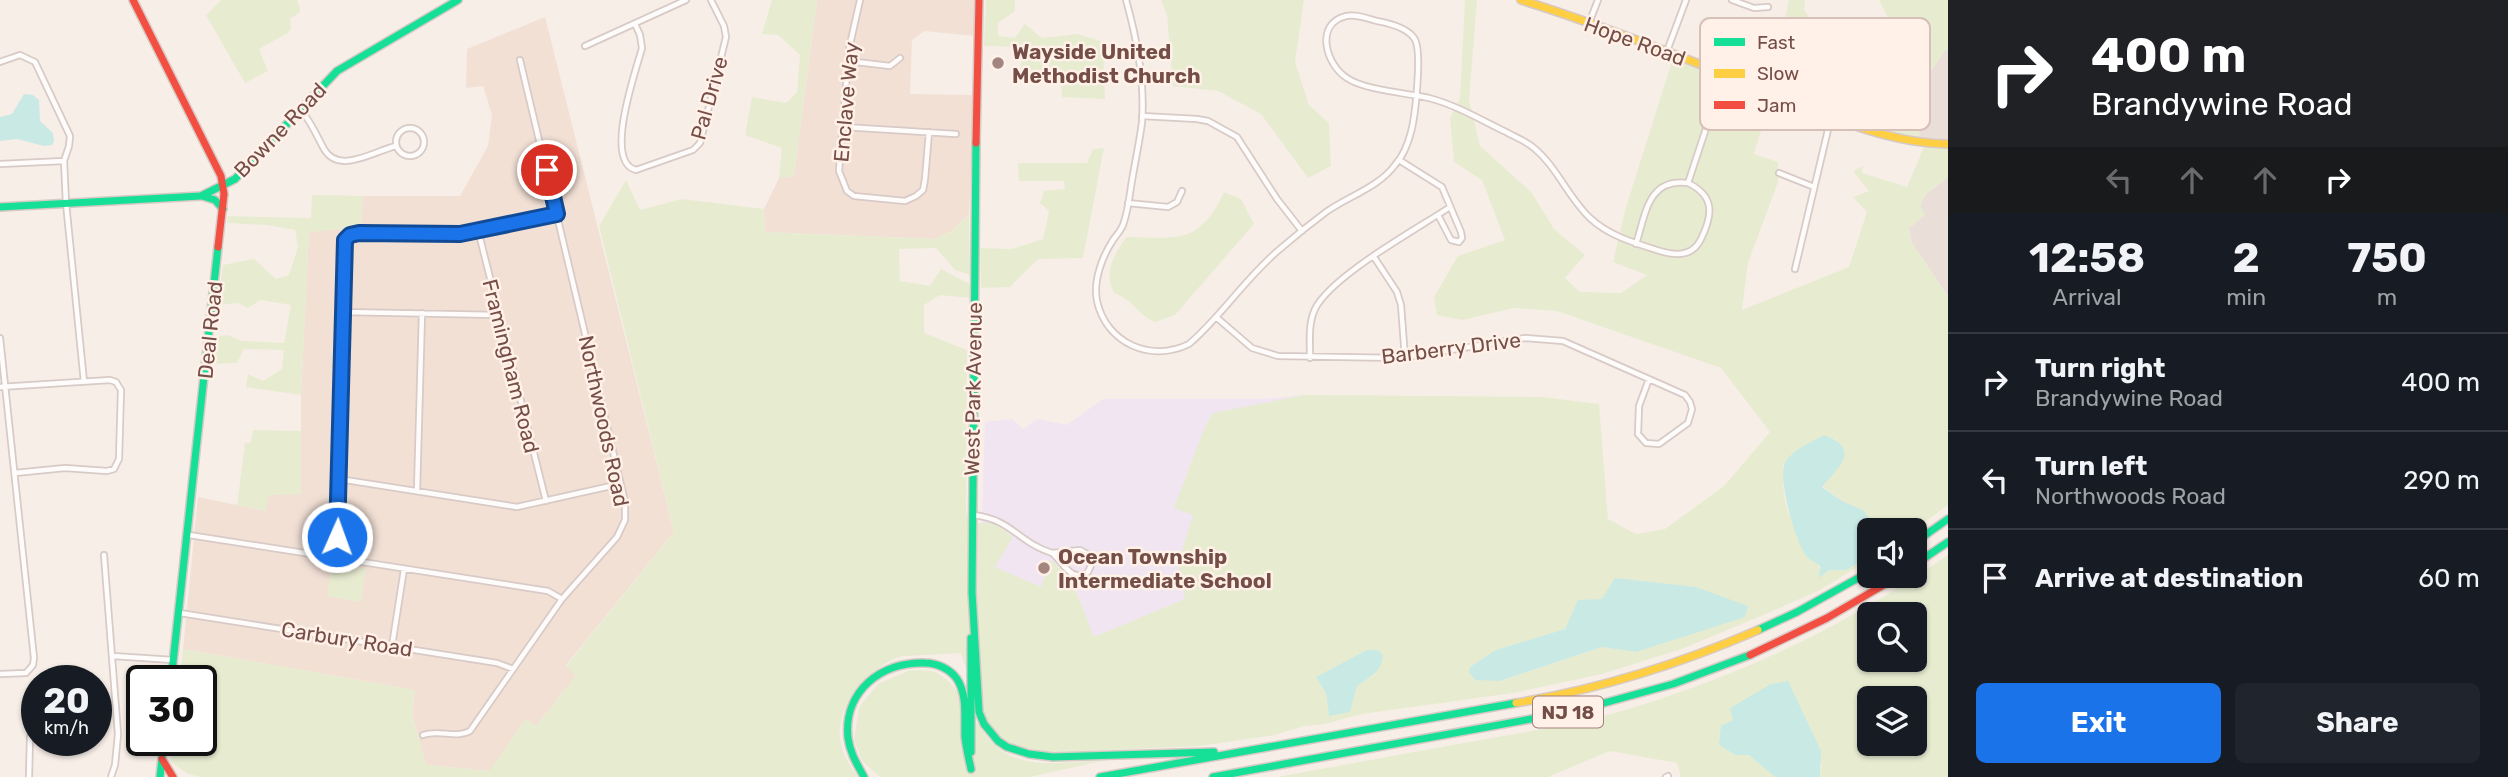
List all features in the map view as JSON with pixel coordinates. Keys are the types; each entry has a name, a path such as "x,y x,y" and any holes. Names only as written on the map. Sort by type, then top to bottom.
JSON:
{"main road":[{"name":"Deal Road","path":"133,0 224,185 173,665"},
{"name":"Bowne Road","path":"0,207 201,196 235,179 345,65 458,0"},
{"name":"West Park Avenue","path":"971,773 979,0"},
{"name":"Hope Road","path":"1525,1 1700,65"},
{"name":"Hope Road","path":"1872,130 1908,142 1948,144"},
{"path":"201,196 215,200 223,209"},
{"path":"1927,534 1948,519"},
{"path":"1927,556 1948,542"},
{"name":"NJ 18","path":"1100,777 1537,699 1619,680 1679,662 1751,633 1857,579"},
{"name":"NJ 18","path":"1213,777 1558,714 1648,691 1732,662 1782,640 1879,588"},
{"path":"972,592 979,712 988,732 1006,747 1027,755 1053,757 1240,751"},
{"path":"864,777 853,759 848,742 847,726 852,705 862,688 875,675 892,666 911,662 941,666 957,680 962,698 971,773"},
{"path":"160,777 162,756"},
{"path":"1244,777 1328,757"},
{"path":"162,759 173,777"}],"street":[{"path":"585,46 686,0"},
{"name":"Pal Drive","path":"635,24 642,45 620,145 624,162 636,170 693,150 700,143 726,37 726,29 711,0"},
{"name":"Enclave Way","path":"860,0 848,61 839,171 847,191 854,196 905,201 923,190 929,132"},
{"path":"1126,0 1137,46 1142,116 1122,229 1103,258 1096,288 1098,304 1114,334 1136,348 1149,352 1177,350 1200,334 1265,263 1326,212 1387,175 1399,160 1411,131 1415,95 1420,56 1415,39 1385,23 1353,15 1342,17 1333,23 1326,40 1328,59 1347,78 1362,84 1415,95 1451,105 1531,145 1588,216 1603,229 1636,244 1668,254 1685,254 1699,244 1707,228 1710,212 1704,193 1688,183 1670,182 1659,188 1649,204 1636,244"},
{"path":"1589,23 1598,0"},
{"path":"1666,52 1686,0"},
{"path":"1732,0 1754,8 1768,6"},
{"path":"0,62 20,55 38,65 70,136 64,161 65,203 84,382"},
{"path":"848,61 890,66 900,58"},
{"name":"Northwoods Road","path":"423,735 435,731 461,735 468,733 562,599 613,544 621,531 626,509 520,60"},
{"path":"301,109 326,152 338,161 348,162 396,146"},
{"path":"1142,116 1208,121 1237,138 1277,199 1302,231"},
{"path":"844,127 956,134"},
{"path":"406,129 415,129 423,137 422,148 416,154 406,155 396,146 398,135 406,129"},
{"path":"1688,183 1706,130"},
{"path":"1795,269 1828,130"},
{"path":"1399,160 1441,187 1461,232 1462,238 1459,242 1451,240 1438,215"},
{"path":"0,163 64,161"},
{"path":"1779,173 1814,187"},
{"path":"1128,203 1168,206 1177,202 1182,191"},
{"path":"1310,358 1310,327 1317,306 1332,285 1450,207"},
{"path":"337,558 344,243 350,235 460,234 557,214"},
{"name":"Framingham Road","path":"478,230 546,501"},
{"path":"1374,257 1397,292 1401,305 1405,358"},
{"path":"343,312 499,316"},
{"path":"417,491 422,313"},
{"name":"Barberry Drive","path":"1216,317 1252,348 1278,356 1405,358 1525,338 1563,341 1649,379 1685,395 1692,409 1688,423 1660,444 1646,443 1638,434 1639,406 1649,379"},
{"path":"0,338 3,387 15,473 34,658 33,665 26,673 0,674"},
{"path":"3,387 110,380 120,387 119,460 116,467 107,471 65,468 15,473"},
{"path":"339,479 517,507 620,484"},
{"path":"972,515 1001,521 1034,547 1052,553 1083,550 1091,558 1090,569 1081,576 1073,575 1052,553"},
{"path":"188,535 548,592 562,599"},
{"path":"104,555 118,734 111,777"},
{"path":"392,646 404,569"},
{"name":"Carbury Road","path":"180,613 497,663 514,669"},
{"path":"113,656 173,660"},
{"path":"29,777 30,756"}],"shaded area":[{"path":"817,0 975,0 975,36 924,31 912,40 910,94 974,95 969,214 952,231 935,239 765,232 764,209 779,178 794,176"},
{"path":"545,17 674,532 566,665 576,676 536,726 526,720 490,771 426,765 412,714 415,690 183,649 198,497 265,511 269,495 301,493 301,395 309,232 361,227 363,196 460,196 488,146 492,115 483,86 466,88 467,49"},
{"path":"1946,49 1948,50 1948,144 1918,140 1919,130 1930,130 1930,72"},
{"path":"1948,177 1948,296 1911,242 1909,228 1925,215 1919,206 1926,194"},
{"name":"Ocean Township Intermediate School","path":"1305,395 1200,746 983,718 961,653 895,658 966,512 972,525 982,522 985,422 1012,419 1023,429 1038,419 1067,425 1103,399 1264,399"}],"green space":[{"path":"221,0 297,0 300,8 300,12 290,19 291,29 288,33 259,49 268,71 245,83 206,15"},
{"path":"772,0 817,0 794,176 779,178 782,148 745,135 752,97 786,103 797,92 800,55 778,35 762,34"},
{"path":"986,0 1015,0 1015,11 998,23 998,36 1015,38 1025,24 1042,38 1078,34 1103,42 1105,99 1062,97 1061,78 1020,79 1022,47 984,46"},
{"path":"1161,0 1304,0 1295,62 1309,105 1329,123 1331,166 1308,178 1261,114 1218,91 1173,86 1167,15"},
{"path":"1465,0 1477,0 1469,100 1480,146 1532,193 1554,229 1585,255 1565,278 1580,292 1621,293 1647,275 1613,262 1626,207 1674,55 1700,65 1700,130 1761,130 1754,154 1778,162 1778,182 1748,263 1742,310 1849,267 1867,212 1853,197 1869,191 1853,171 1863,166 1862,173 1907,187 1926,142 1948,144 1948,177 1926,194 1920,206 1925,215 1909,228 1911,242 1948,296 1948,505 1927,520 1927,518 1869,518 1863,510 1842,501 1822,486 1844,455 1835,439 1783,465 1787,509 1817,560 1820,577 1829,570 1847,570 1857,564 1857,567 1820,590 1682,649 1602,674 1513,693 1362,714 1275,735 1200,746 1047,753 1003,742 983,718 961,653 902,656 891,660 862,683 847,704 840,727 844,754 858,777 201,777 188,774 171,762 172,756 217,756 217,665 182,665 183,649 415,690 412,714 426,765 489,771 526,719 536,726 576,676 566,666 674,532 599,226 626,180 640,210 682,199 764,209 765,232 935,239 952,231 969,214 970,275 955,270 936,248 899,249 900,281 930,286 941,269 971,285 970,298 940,295 924,305 924,333 967,350 966,512 972,525 994,524 1013,537 995,567 1041,587 1050,560 1059,567 1077,594 1094,637 1185,599 1178,564 1193,515 1174,508 1206,424 1213,413 1305,395 1543,397 1599,404 1608,519 1636,534 1665,529 1724,486 1770,432 1721,368 1557,311 1514,308 1462,320 1437,315 1434,297 1458,256 1505,240 1482,180 1454,162 1450,118 1460,99","holes":["1602,599 1636,652 1602,647 1500,681 1496,650 1565,629","1377,673 1357,686 1350,712 1329,715 1326,693"]},
{"path":"1789,0 1805,0 1804,10 1810,18 1785,18"},
{"path":"1879,0 1948,0 1948,50 1946,49 1930,72 1930,18 1886,18"},
{"path":"1889,130 1919,130 1918,140"},
{"path":"1104,148 1083,258 1038,259 1010,287 981,288 980,248 1012,249 1043,239 1049,211 1040,203 1044,191 1065,189 1064,181 1019,181 1018,163 1087,163 1093,149"},
{"path":"1224,192 1241,199 1254,224 1175,315 1155,322 1114,293 1110,278 1111,264 1126,237 1173,237 1196,230 1206,222"},
{"path":"312,195 363,196 361,227 309,232 301,395 246,387 248,374 263,381 282,369 284,350 244,349 237,363 211,364 215,337 228,335 242,341 284,343 291,305 261,300 248,308 238,303 218,305 223,265 254,259 276,279 289,275 298,247 295,230 267,225 227,223 228,216 311,218"},
{"path":"253,430 301,431 301,494 269,495 266,511 237,505 245,443 251,443"},
{"path":"1948,555 1948,777 1820,777 1822,763 1749,754 1775,777 1681,777 1677,763 1610,751 1548,777 1277,777 1551,727 1625,710 1752,664 1857,612 1857,672 1927,672 1927,602 1875,602 1897,588 1927,588 1927,569"},
{"path":"332,563 366,569 361,602 327,596"},
{"path":"910,670 934,672 947,680 992,743 1013,757 1053,763 1107,760 1029,777 880,777 862,761 854,740 859,707 878,684"}],"water":[{"path":"24,94 33,95 39,100 40,121 53,133 52,145 44,146 17,139 0,141 0,117 12,114"},
{"path":"1824,435 1842,446 1843,460 1822,487 1842,501 1863,510 1869,518 1857,518 1857,564 1847,570 1829,570 1819,578 1820,566 1807,557 1793,526 1784,482 1785,463 1802,447"},
{"path":"1615,578 1696,587 1748,606 1745,617 1636,652 1602,647 1500,681 1475,680 1469,672 1470,667 1496,650 1565,629 1578,600 1602,599"},
{"path":"1367,650 1378,650 1383,655 1380,666 1357,686 1350,712 1329,716 1326,693 1316,677"},
{"path":"1788,681 1821,751 1820,777 1775,777 1749,755 1736,755 1719,745 1721,726 1733,720 1730,708 1771,684"}],"traffic: fast":[{"path":"0,207 201,196 235,179 337,71 458,0"},
{"path":"972,594 976,143"},
{"path":"202,196 215,200 223,209"},
{"path":"173,665 218,247"},
{"path":"1927,534 1948,519"},
{"path":"1927,556 1948,542"},
{"path":"1758,630 1857,579"},
{"path":"972,592 979,712 984,724 998,741 1007,747 1029,754 1053,757 1214,752"},
{"path":"971,638 971,752"},
{"path":"1213,777 1575,711 1673,684 1750,655"},
{"path":"864,777 852,754 848,738 848,721 852,706 868,682 880,673 909,664 939,665 957,679 964,700 965,737 971,769"},
{"path":"1100,777 1516,703"},
{"path":"160,777 162,756"}],"traffic: slow":[{"path":"1521,0 1700,64"},
{"path":"1868,130 1898,138 1948,144"},
{"path":"1516,703 1639,674 1758,630"}],"traffic: jam":[{"path":"133,0 221,176 224,194 218,247"},
{"path":"976,143 979,0"},
{"path":"1750,655 1827,618 1878,588"},
{"path":"162,759 173,777"}],"place":[{"name":"Wayside United Methodist Church","path":"998,63"},
{"name":"Ocean Township Intermediate School","path":"1044,568"}],"route":[{"path":"337,537 345,240 350,235 359,233 460,234 557,214 547,170"}]}
